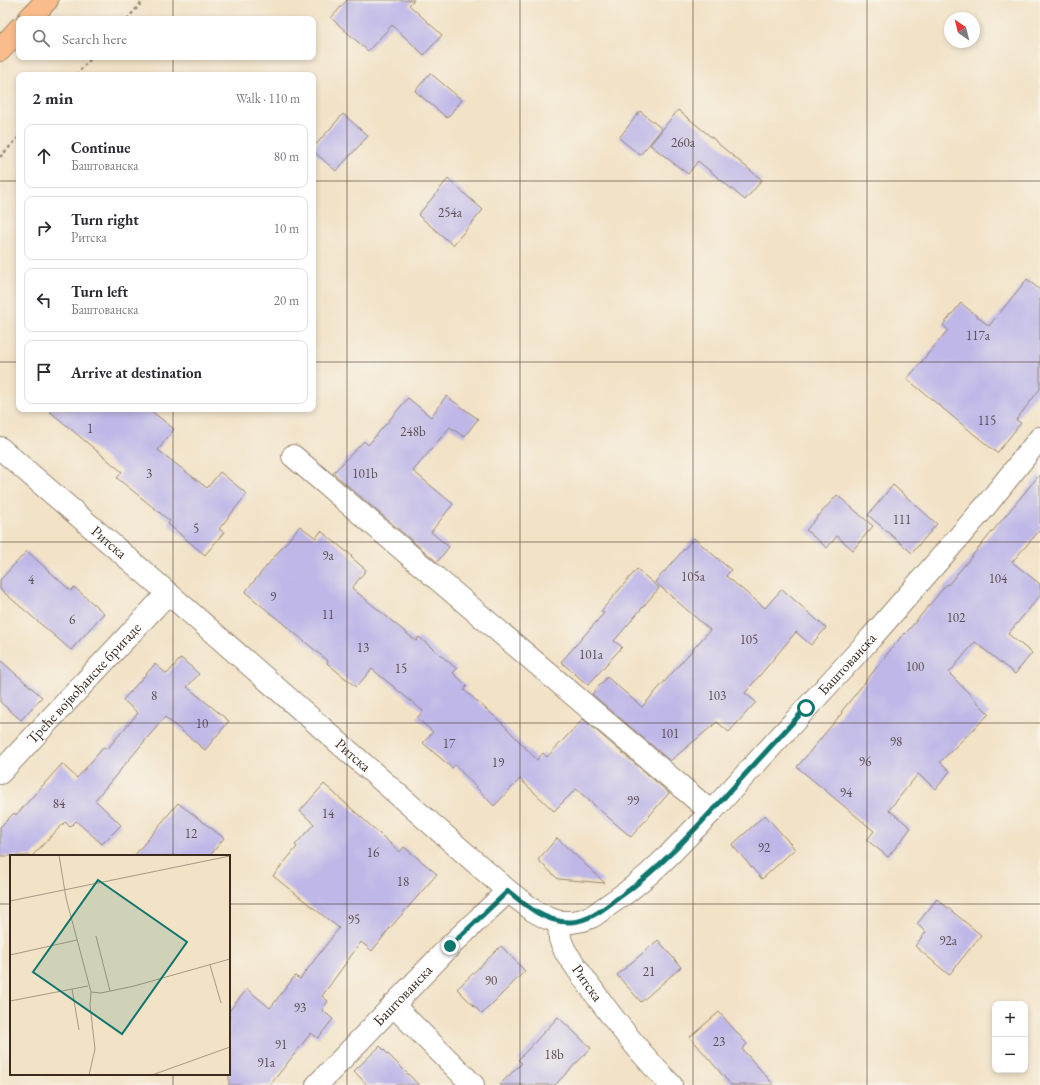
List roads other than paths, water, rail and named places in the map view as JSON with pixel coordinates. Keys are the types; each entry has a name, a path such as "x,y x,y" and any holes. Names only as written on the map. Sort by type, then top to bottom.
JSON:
{"main road":[{"path":"32,16 47,0"},
{"path":"0,50 16,33"}],"street":[{"name":"Баштованска","path":"559,922 578,921 594,916 628,892 668,856 711,812 870,639 984,508 1040,438"},
{"name":"Ритска","path":"0,448 508,891 534,911 559,922 560,939 565,951 622,1031 671,1085"},
{"path":"293,456 711,812"},
{"name":"Треће војвођанске бригаде","path":"0,773 168,593"},
{"name":"Баштованска","path":"317,1085 450,946 508,891"},
{"path":"393,1005 472,1085"}]}
